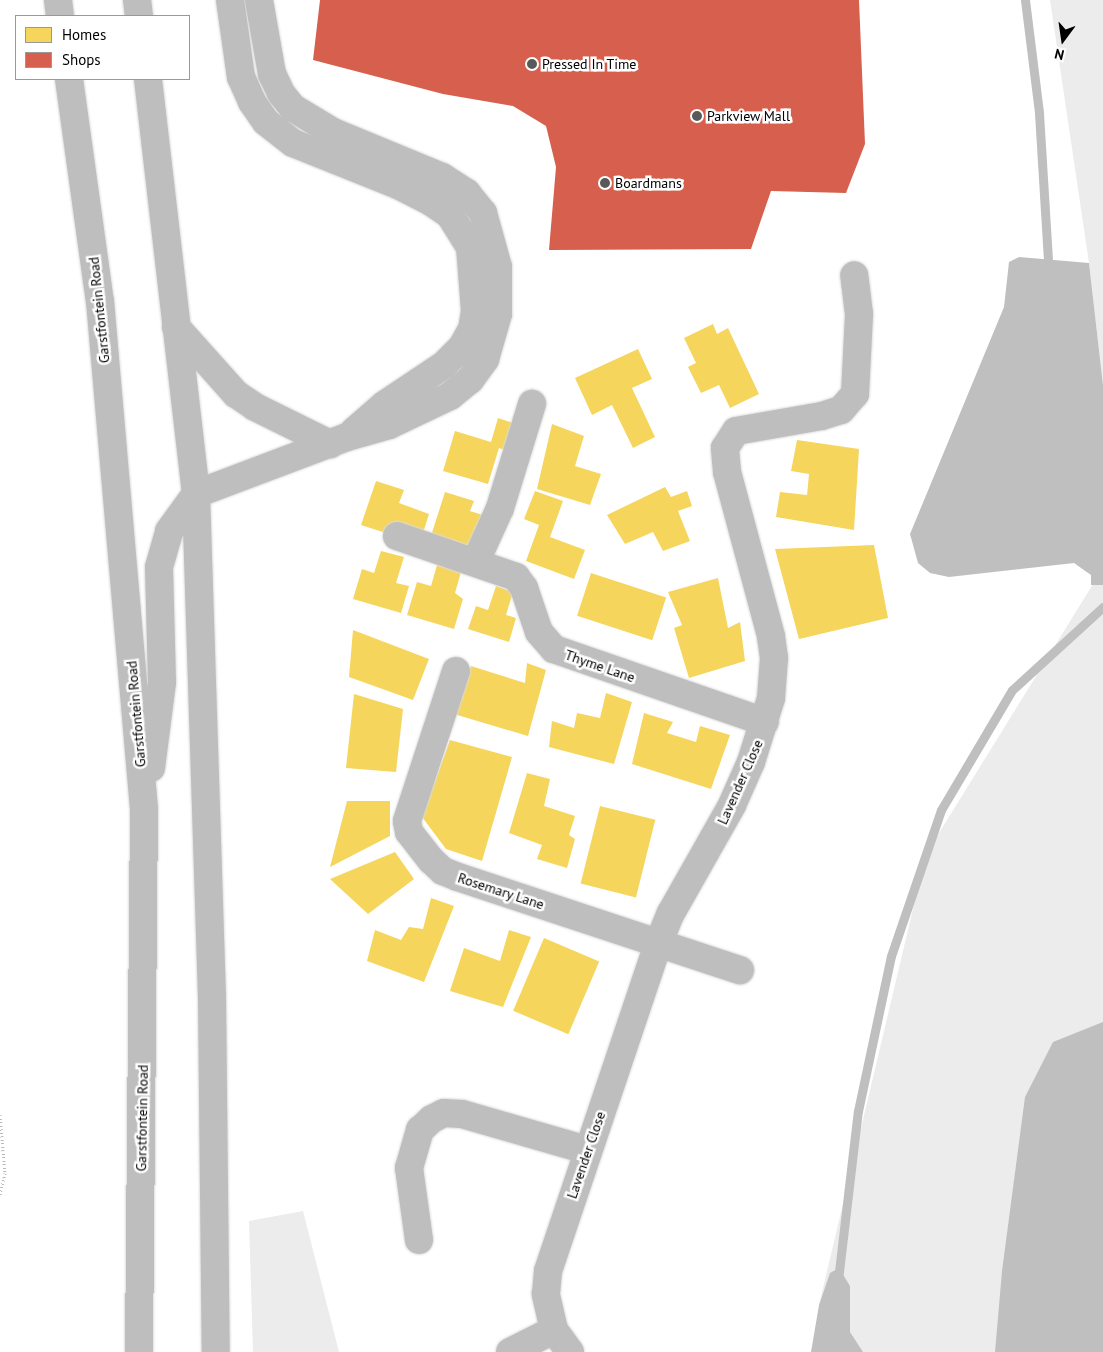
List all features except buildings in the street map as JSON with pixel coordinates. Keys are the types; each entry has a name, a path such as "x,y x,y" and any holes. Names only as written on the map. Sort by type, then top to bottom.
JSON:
{"main road":[{"path":"58,0 60,15"},
{"path":"137,0 139,15"},
{"path":"230,0 241,77 252,102 266,122 281,134 323,157 403,173"},
{"path":"144,809 162,682 158,567 169,530 196,494 339,440 384,405 444,365 462,347 472,328 475,311 474,269 470,247 461,228 450,214 403,173 299,112 281,93 272,74 259,0"},
{"name":"Garstfontein Road","path":"69,80 100,301 144,809 140,1352"},
{"path":"148,80 196,494 212,998 216,1352"},
{"path":"281,134 299,112"},
{"name":"Lavender Close","path":"570,1352 554,1330 546,1294 548,1271 587,1150 659,942 671,913 732,805 765,722 771,698 774,658 727,472 725,448 736,431 841,410 855,394 859,314 854,275"},
{"path":"176,327 236,394 255,407 339,440"},
{"path":"476,561 500,508 532,404"},
{"name":"Thyme Lane","path":"397,536 476,561 516,577 524,588 539,632 554,649 765,722"},
{"name":"Rosemary Lane","path":"456,670 408,811 407,821 415,839 443,871 740,970"},
{"path":"419,1240 409,1168 420,1130 432,1119 444,1114 462,1114 587,1150"},
{"path":"510,1352 554,1330"}],"path":[{"path":"0,1114 5,1172 0,1196"}],"shaded area":[{"path":"1050,0 1103,0 1103,384 1089,263"},
{"path":"1019,257 1089,263 1103,385 1103,585 1091,585 1091,575 1074,563 949,577 930,573 918,563 910,534 1004,307 1009,262"},
{"path":"1103,568 1103,1352 818,1352 819,1305 926,854"},
{"path":"1103,1022 1103,1352 995,1352 1002,1271 1025,1097 1053,1042"},
{"path":"303,1211 339,1352 253,1352 249,1221"},
{"path":"839,1268 850,1286 850,1332 863,1352 811,1352 819,1305 830,1273"}],"waterway":[{"path":"1025,0 1039,113 1048,260"},
{"path":"838,1280 858,1111 891,956 941,810 1012,690 1103,607"}],"place":[{"name":"Pressed In Time","path":"532,64"},
{"name":"Parkview Mall","path":"697,116"},
{"name":"Boardmans","path":"605,183"}]}
